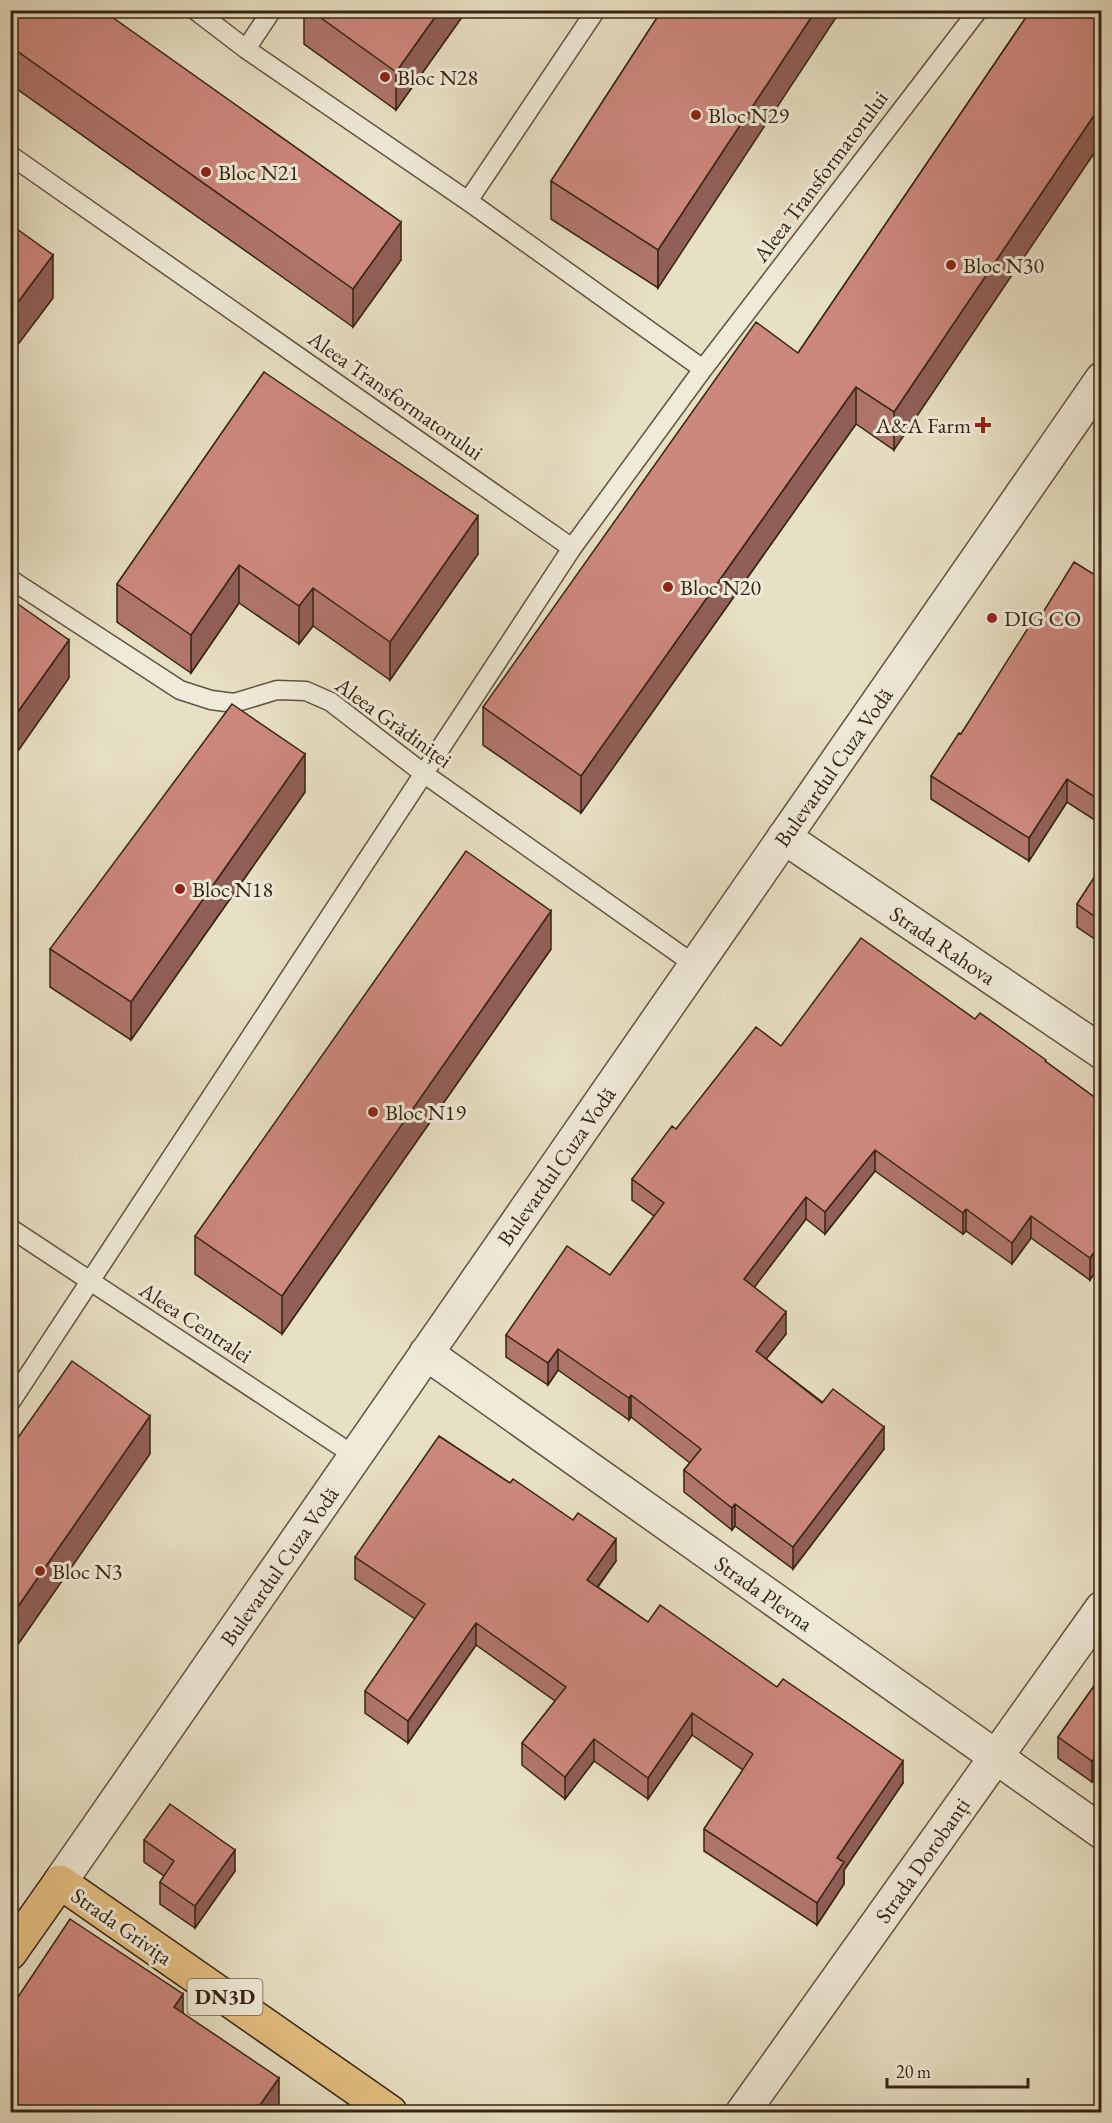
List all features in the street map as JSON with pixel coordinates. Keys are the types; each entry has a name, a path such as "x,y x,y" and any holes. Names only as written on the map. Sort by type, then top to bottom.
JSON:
{"main road":[{"name":"Bulevardul Cuza Vodă","path":"10,1953 60,1882"},
{"name":"Strada Grivița","path":"60,1882 390,2112"}],"street":[{"name":"Bulevardul Cuza Vodă","path":"60,1882 1101,379"},
{"name":"Strada Rahova","path":"784,837 1101,1052"},
{"name":"Strada Plevna","path":"426,1353 1101,1832"},
{"name":"Strada Dorobanți","path":"743,2112 1101,1608"}],"lane":[{"path":"195,10 246,49 468,201 703,369"},
{"path":"246,49 272,10"},
{"path":"468,201 596,10"},
{"name":"Aleea Transformatorului","path":"10,154 572,548 703,369 976,13"},
{"path":"10,1403 572,548"},
{"name":"Aleea Grădiniței","path":"10,579 180,690 211,700 234,703 277,690 306,691 331,702 423,773 695,965"},
{"name":"Aleea Centralei","path":"10,1228 355,1456"}],"building":[{"name":"Bloc N21","path":"10,10 102,10 401,222 353,289 10,46"},
{"path":"310,10 440,10 396,72"},
{"name":"Bloc N29","path":"662,10 816,10 658,250 551,181"},
{"path":"1031,10 1101,10 1101,105 894,412 856,387 581,776 483,707 756,322 798,353"},
{"path":"10,224 53,255 10,313"},
{"path":"264,372 478,516 390,642 313,588 299,606 239,565 191,635 117,584"},
{"path":"1074,562 1095,575 1101,565 1101,801 1067,779 1029,838 931,776 959,733 961,734 1035,617 1039,619"},
{"path":"15,602 69,640 10,723 10,608"},
{"name":"Bloc N18","path":"232,704 305,754 131,1002 50,949"},
{"name":"Bloc N19","path":"466,851 551,911 282,1296 195,1236"},
{"path":"1101,867 1101,921 1077,904"},
{"path":"861,938 975,1019 980,1013 1101,1102 1101,1243 1090,1258 1031,1216 1012,1243 966,1209 963,1213 875,1150 825,1212 806,1197 744,1279 786,1312 756,1351 822,1403 833,1389 884,1427 793,1547 735,1504 732,1508 684,1470 701,1449 631,1395 629,1398 558,1349 548,1363 506,1335 567,1246 610,1275 664,1203 632,1179 672,1126 676,1129 756,1027 781,1046"},
{"name":"Bloc N3","path":"72,1361 150,1416 10,1618 10,1449"},
{"path":"439,1436 510,1483 513,1479 573,1520 578,1513 616,1539 587,1580 648,1622 660,1605 777,1687 783,1679 903,1761 837,1858 844,1862 817,1903 704,1829 753,1754 692,1713 648,1778 594,1739 565,1777 522,1743 566,1687 476,1623 408,1721 365,1691 425,1604 355,1557"},
{"path":"1101,1676 1101,1763 1095,1758 1092,1761 1058,1737"},
{"path":"170,1804 235,1850 195,1906 160,1882 174,1861 144,1840"},
{"path":"70,1919 183,1994 174,2007 279,2078 255,2112 10,2112 10,2009"}],"place":[{"name":"Bloc N28","path":"385,77"},
{"name":"Bloc N29","path":"696,115"},
{"name":"Bloc N21","path":"206,172"},
{"name":"Bloc N30","path":"951,265"},
{"name":"A&A Farm","path":"983,425"},
{"name":"Bloc N20","path":"668,587"},
{"name":"DIG CO","path":"992,618"},
{"name":"Bloc N18","path":"180,889"},
{"name":"Bloc N19","path":"373,1112"},
{"name":"Bloc N3","path":"40,1571"}]}
